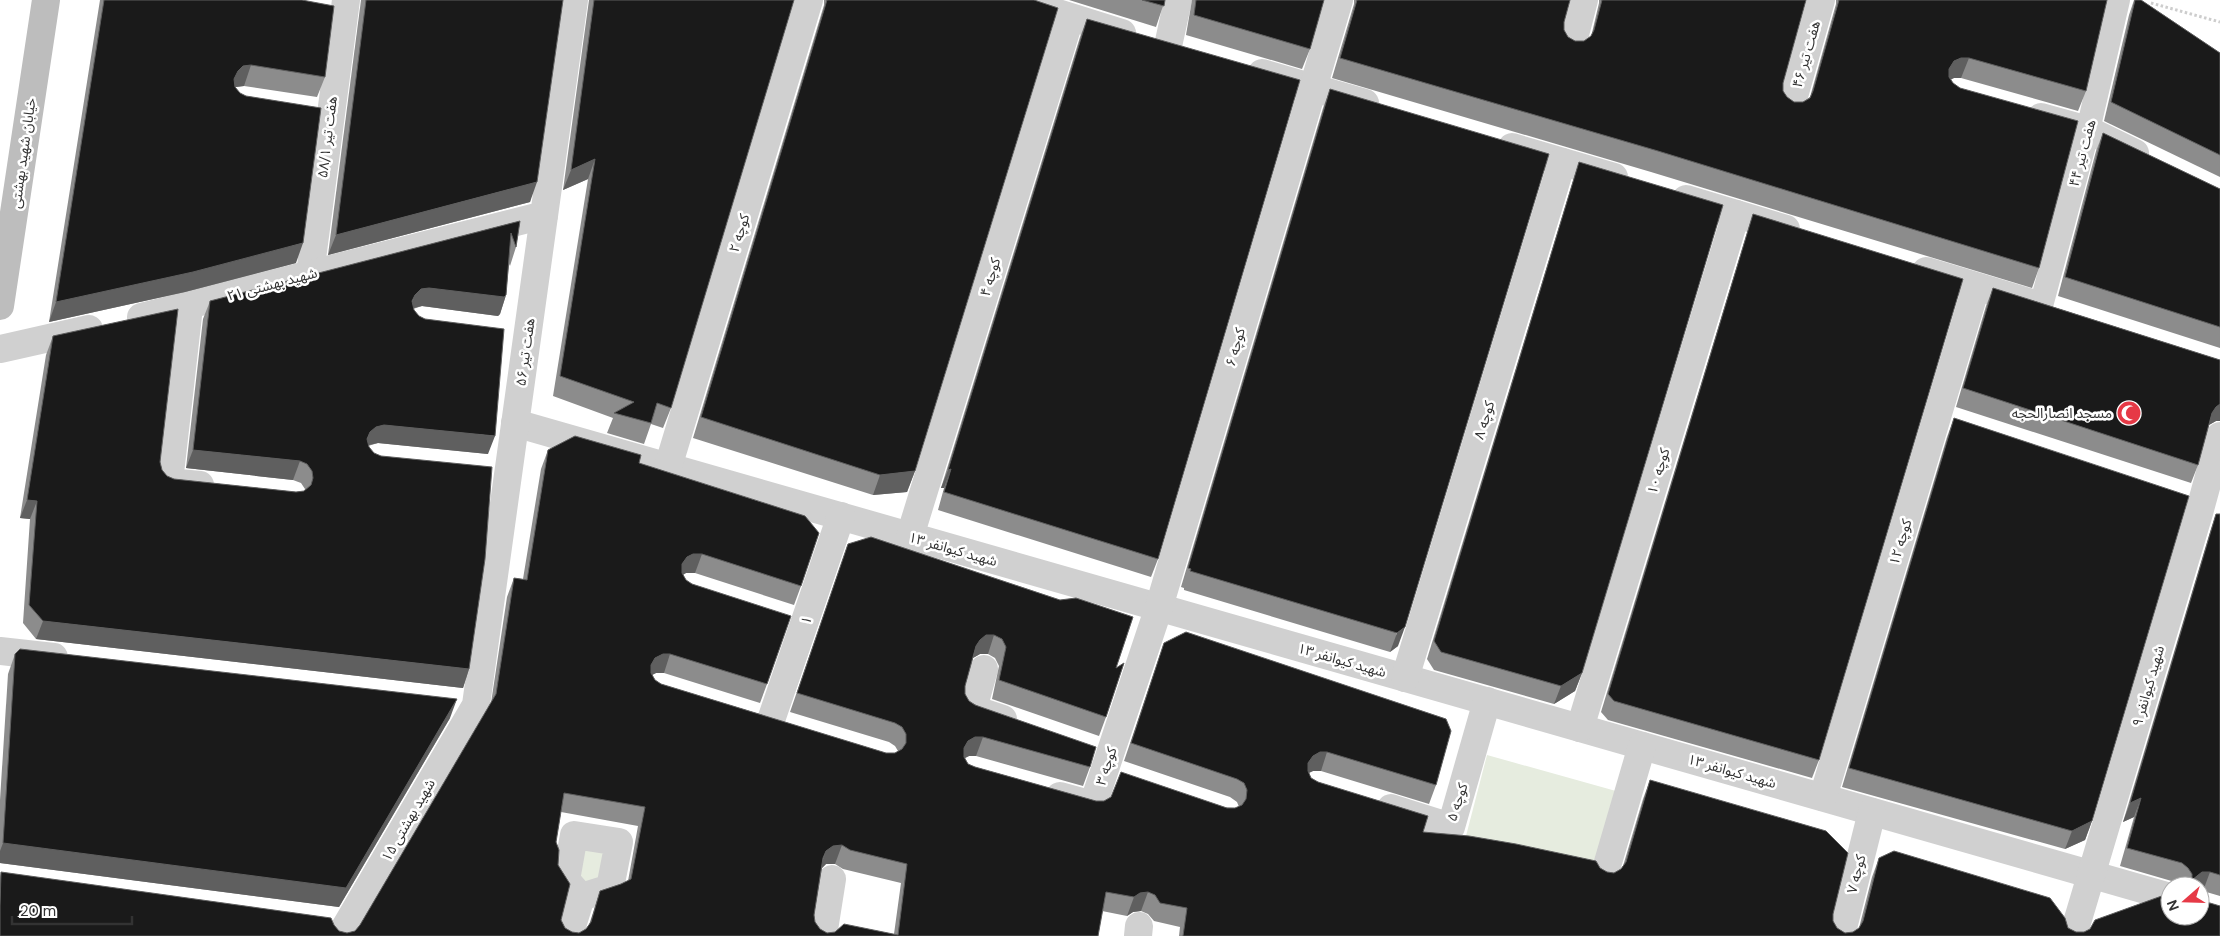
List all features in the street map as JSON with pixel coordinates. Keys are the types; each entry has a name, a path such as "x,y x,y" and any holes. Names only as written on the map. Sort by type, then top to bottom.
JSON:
{"street":[{"name":"خیابان شهید بهشتی","path":"0,306 46,0"},
{"name":"هفت تیر ۵۶","path":"476,705 515,422 517,334 544,215 574,0"},
{"name":"کوچه ۲","path":"668,466 809,0"},
{"path":"1016,0 1070,18 1195,54"},
{"path":"1168,46 1178,0"},
{"name":"کوچه ۶","path":"1159,607 1339,0"},
{"path":"1572,46 1584,0"},
{"name":"هفت تیر ۴۶","path":"1791,107 1821,0"},
{"path":"317,9 345,7"},
{"name":"هفت تیر ۵۸/۱","path":"310,274 320,114 345,7"},
{"name":"کوچه ۴","path":"910,536 1070,18"},
{"path":"1240,67 1386,110"},
{"path":"2013,109 2088,130 2158,164"},
{"path":"1488,140 1635,184"},
{"name":"کوچه ۸","path":"1405,678 1562,162"},
{"path":"1663,192 1810,236"},
{"name":"کوچه ۱۰","path":"1580,728 1736,214"},
{"name":"شهید بهشتی ۲۱","path":"0,348 189,306 544,215"},
{"path":"1902,264 2069,315"},
{"name":"کوچه ۱۲","path":"1823,797 1948,420 1976,287"},
{"path":"189,306 169,482 225,488"},
{"name":"شهید کیوانفر ۱۳","path":"515,422 2160,894"},
{"name":"شهید کیوانفر ۹","path":"2073,936 2200,510 2220,436"},
{"path":"480,469 508,472"},
{"name":"۱","path":"770,724 841,516"},
{"name":"کوچه ۳","path":"1037,789 1093,805 1159,607"},
{"path":"778,617 805,625"},
{"path":"0,651 79,660"},
{"path":"984,669 973,709 1027,728"},
{"name":"کوچه ۵","path":"1370,802 1451,826 1487,701"},
{"path":"446,702 476,705"},
{"name":"شهید بهشتی ۱۵","path":"343,930 476,705"},
{"path":"742,715 798,732"},
{"path":"1604,876 1642,746"},
{"path":"1082,747 1132,781"},
{"name":"کوچه ۷","path":"1841,936 1872,812"},
{"path":"823,936 832,879"},
{"path":"569,936 581,897"},
{"path":"317,920 343,930"}],"lane":[{"name":"هفت تیر ۴۴","path":"2040,306 2088,130 2118,0"}],"path":[{"path":"2150,2 2220,22"}],"shaded area":[{"path":"1487,755 1623,793 1599,869 1466,836"},
{"path":"582,849 604,851 601,883 578,884"}],"building":[{"path":"104,0 302,0 334,6 325,77 251,65 243,66 234,79 235,87 246,96 321,108 303,243 193,272 56,302"},
{"path":"366,0 563,0 537,182 336,235"},
{"path":"594,0 794,0 671,408 657,403 651,423 614,413 634,402 560,376 595,159 571,170"},
{"path":"827,0 1034,0 1058,8 915,471 880,475 701,417"},
{"path":"1142,0 1165,0 1164,6"},
{"path":"1196,0 1324,0 1310,49 1194,15"},
{"path":"1357,0 1570,0 1564,22 1564,30 1568,37 1575,41 1584,41 1591,36 1594,30 1602,0 1806,0 1783,83 1783,91 1787,97 1794,102 1803,102 1810,98 1813,91 1839,0 2107,0 2086,91 1969,58 1961,58 1954,61 1949,69 1949,77 1960,88 2078,121 2039,268 1658,151 1340,58"},
{"path":"2135,0 2141,0 2220,53 2220,155 2111,102"},
{"path":"1087,19 1300,80 1158,559 944,492 951,469 948,470"},
{"path":"1330,89 1549,154 1405,627 1397,633 1190,571 1191,569 1188,568"},
{"path":"2103,133 2220,189 2220,327 2065,277"},
{"path":"1579,162 1723,205 1582,673 1561,686 1441,652 1434,641"},
{"path":"1753,214 1963,279 1819,760 1614,701 1608,694"},
{"path":"520,221 516,247 511,233 506,295 504,297 429,288 421,289 412,301 414,310 425,319 504,329 495,436 384,425 376,427 370,432 367,439 369,447 374,453 381,456 492,467 485,559 469,669 43,621 29,605 37,501 27,500 53,336 178,309 160,462 162,470 167,476 174,479 296,492 304,491 311,485 313,478 312,471 307,464 300,461 193,450 210,301"},
{"path":"1993,288 2220,360 2220,404 2212,413 2198,465 1963,388"},
{"path":"1954,418 2189,496 2092,821 2072,831 1849,768"},
{"path":"575,436 641,455 639,463 805,516 819,533 801,586 702,554 693,554 687,557 682,564 682,573 686,580 692,584 791,616 767,684 670,654 663,654 655,658 651,665 651,673 655,680 661,684 886,753 895,753 902,749 906,743 906,734 902,727 895,723 797,693 848,544 871,537 1060,600 1076,598 1133,617 1116,668 1124,663 1106,717 999,680 1006,647 1002,639 994,635 986,635 980,640 976,646 965,686 965,694 969,701 975,705 1096,747 1090,767 983,737 975,737 968,741 964,748 964,757 968,764 975,767 1096,801 1104,801 1111,797 1121,772 1227,808 1235,808 1242,805 1246,799 1247,790 1244,783 1237,779 1131,743 1164,643 1186,632 1446,719 1451,731 1436,785 1327,752 1320,752 1313,756 1308,763 1308,771 1311,778 1318,782 1428,816 1423,832 1469,836 1596,861 1600,868 1614,873 1621,869 1626,862 1650,780 1826,831 1848,853 1833,914 1833,921 1837,928 1845,933 1853,932 1859,928 1863,921 1879,858 1894,851 2050,898 2065,918 2068,928 2076,932 2084,932 2090,929 2095,920 2160,897 2160,926 2210,926 2210,903 2220,906 2220,936 1183,936 1187,908 1160,903 1155,895 1148,892 1140,893 1134,897 1106,892 1098,936 0,936 1,872 331,918 339,931 347,933 355,931 496,694 514,578 527,580 548,450","holes":["564,793 645,807 631,879 600,891 591,922 586,929 579,933 565,928 561,920 570,884 558,865 559,850 556,842","842,845 850,850 907,864 898,935 844,924 835,932 827,933 820,929 815,922 814,915 823,858 826,851 833,846"]},
{"path":"2216,514 2220,514 2220,875 2202,872 2197,876 2192,876 2188,868 2182,863 2127,848 2141,798 2130,803"},
{"path":"20,649 457,699 346,888 3,843 15,654"}],"place":[{"name":"مسجد انصارالحجه","path":"2129,413"}]}
